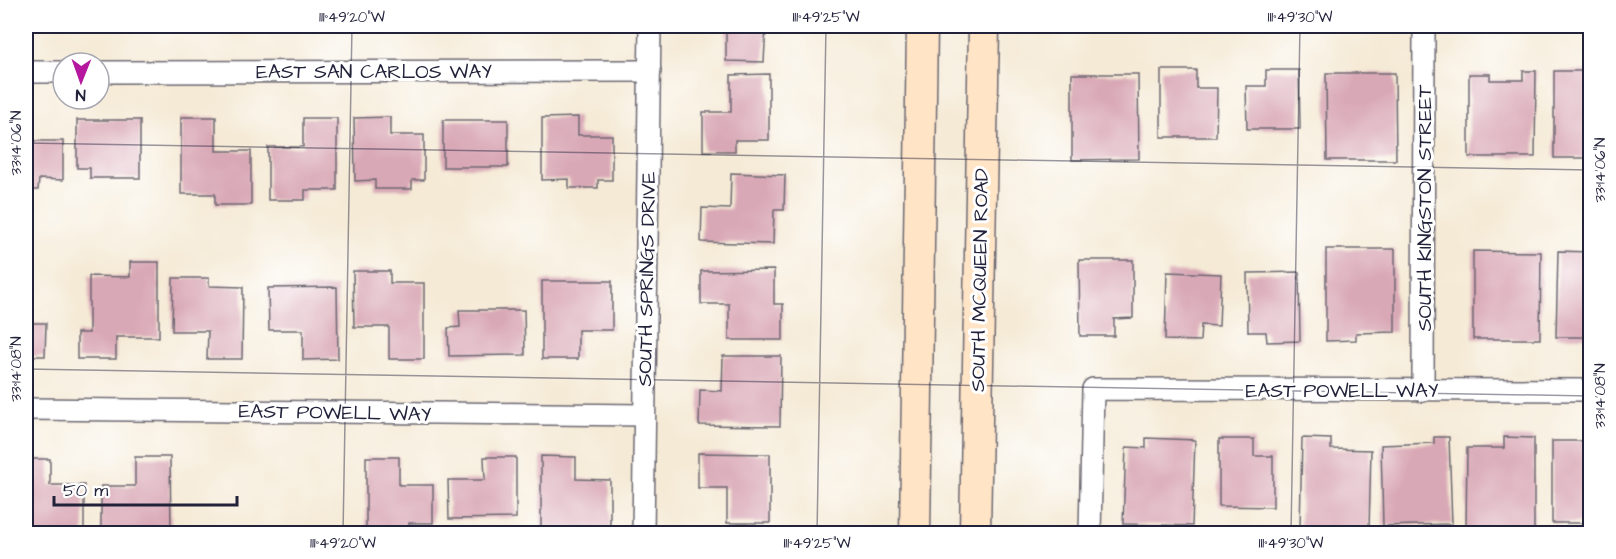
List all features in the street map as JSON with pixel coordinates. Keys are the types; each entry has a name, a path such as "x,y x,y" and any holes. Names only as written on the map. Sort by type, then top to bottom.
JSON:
{"main road":[{"path":"915,534 922,26"},
{"name":"SOUTH MCQUEEN ROAD","path":"975,534 984,26"}],"street":[{"name":"SOUTH SPRINGS DRIVE","path":"643,534 650,26"},
{"name":"SOUTH KINGSTON STREET","path":"1424,26 1424,391"},
{"name":"EAST SAN CARLOS WAY","path":"111,72 650,71"},
{"path":"26,72 51,72"},
{"name":"EAST POWELL WAY","path":"1090,534 1093,389 1590,390"},
{"name":"EAST POWELL WAY","path":"26,409 644,415"}],"building":[{"path":"726,26 766,26 764,62 726,61"},
{"path":"1161,70 1196,70 1196,88 1217,88 1216,137 1161,137"},
{"path":"1266,70 1299,70 1300,129 1247,129 1246,86 1266,86"},
{"path":"1523,71 1536,71 1535,157 1469,157 1469,74 1490,74 1490,80 1523,80"},
{"path":"1554,71 1590,71 1590,158 1554,158"},
{"path":"1326,73 1395,73 1396,160 1327,160"},
{"path":"769,74 769,140 735,140 735,151 703,151 703,112 731,112 731,75"},
{"path":"1072,74 1138,74 1139,159 1072,160"},
{"path":"181,117 216,117 216,151 251,151 251,205 215,205 215,194 181,194"},
{"path":"390,117 390,135 424,135 424,180 412,180 412,189 375,189 375,180 355,181 354,118"},
{"path":"578,117 578,135 612,135 612,180 598,180 598,188 569,188 569,179 542,180 542,118"},
{"path":"303,118 337,118 337,190 305,190 305,200 268,200 268,147 303,147"},
{"path":"26,119 28,119 28,141 63,141 63,180 39,179 38,190 26,190"},
{"path":"77,120 140,120 140,178 90,178 90,168 77,168"},
{"path":"443,120 508,120 508,167 443,167"},
{"path":"731,173 785,175 784,210 774,210 773,244 701,242 702,208 730,209"},
{"path":"1326,249 1395,249 1395,332 1356,333 1356,340 1326,341"},
{"path":"1473,251 1541,252 1540,339 1473,339"},
{"path":"1558,251 1590,252 1588,337 1556,337"},
{"path":"1079,260 1133,260 1133,318 1114,319 1114,336 1080,336"},
{"path":"130,262 159,262 159,337 116,337 116,359 77,359 77,333 89,333 89,276 130,277"},
{"path":"774,270 774,304 783,304 783,340 729,340 729,304 701,304 701,271"},
{"path":"353,271 390,271 390,283 424,283 424,359 389,359 389,327 354,327"},
{"path":"1167,272 1221,274 1219,326 1201,325 1200,341 1165,340"},
{"path":"1299,272 1300,341 1267,342 1266,332 1248,332 1247,273"},
{"path":"173,278 209,278 209,286 243,287 242,359 207,359 208,331 172,331"},
{"path":"542,281 612,281 612,330 578,330 578,359 542,359"},
{"path":"337,287 338,359 303,360 303,330 269,330 268,288"},
{"path":"459,310 524,310 525,355 449,356 448,328 460,327"},
{"path":"26,323 46,323 45,356 26,356"},
{"path":"723,356 781,356 780,426 699,425 700,390 722,391"},
{"path":"1434,437 1449,437 1452,524 1383,526 1381,445 1434,443"},
{"path":"1504,437 1534,438 1534,531 1466,530 1467,448 1504,448"},
{"path":"1146,438 1195,440 1192,526 1123,524 1126,447 1146,448"},
{"path":"1302,438 1331,439 1331,449 1371,450 1369,530 1300,529"},
{"path":"1219,439 1254,439 1254,456 1273,456 1273,507 1219,506"},
{"path":"1590,439 1590,523 1552,523 1552,441 1586,441"},
{"path":"698,453 770,454 770,523 727,523 727,488 698,488"},
{"path":"541,456 576,457 576,479 610,480 610,530 596,531 596,534 541,531"},
{"path":"135,457 170,457 171,530 137,531 137,534 101,534 101,486 135,486"},
{"path":"366,457 399,457 399,485 433,485 433,523 409,523 409,533 366,533"},
{"path":"484,457 516,457 516,518 449,519 448,480 485,480"},
{"path":"26,459 50,459 50,485 84,485 84,534 26,534"}]}
